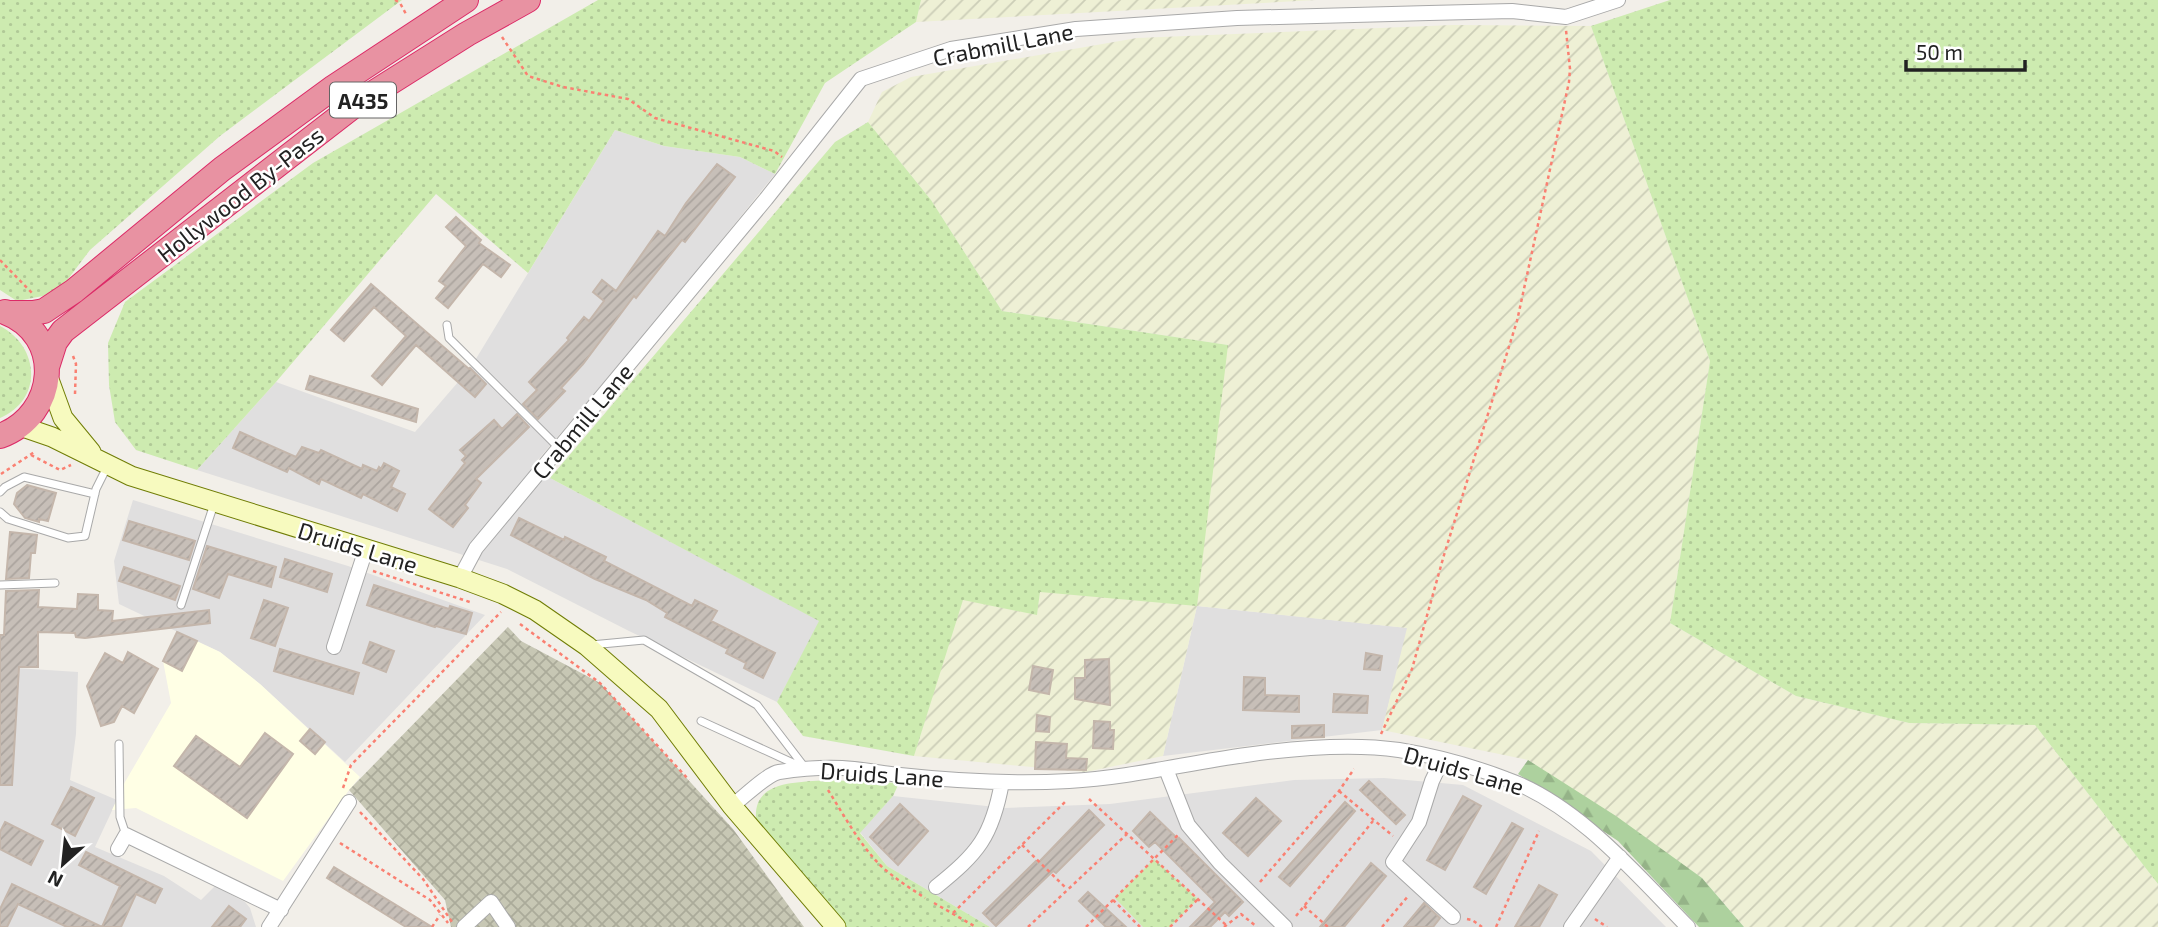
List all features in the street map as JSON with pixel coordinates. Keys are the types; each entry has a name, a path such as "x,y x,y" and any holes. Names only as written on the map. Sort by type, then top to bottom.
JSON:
{"highway":[{"name":"Hollywood By-Pass","path":"4,312 44,311 64,298 222,169 334,87 466,0"},
{"name":"Hollywood By-Pass","path":"47,371 55,342 63,331 356,104 467,34 528,0"},
{"name":"A435","path":"4,312 31,329 44,354 47,371 44,394 35,412 6,434"}],"street":[{"name":"Crabmill Lane","path":"460,578 476,548 861,79 951,49 1076,29 1237,18 1512,11 1566,17 1618,0"},
{"name":"Druids Lane","path":"47,371 63,418 101,460"},
{"name":"Druids Lane","path":"6,434 52,437 131,476 214,503 363,558 460,578 503,594 535,610 587,646 659,709 732,806 775,773 806,769 841,768 1002,782 1069,781 1292,749 1398,750 1506,779 1556,802 1620,856 1688,927"},
{"path":"334,648 363,558"},
{"path":"1442,760 1419,822 1393,863 1453,917"},
{"path":"1166,769 1188,825 1250,893 1290,922"},
{"path":"936,887 964,864 986,837 1002,782"},
{"path":"269,927 349,802"},
{"path":"732,806 836,927"},
{"path":"118,849 126,835 281,910"},
{"path":"1571,927 1620,856"},
{"path":"464,927 491,902 508,927"}],"lane":[{"path":"447,325 449,338 559,448"},
{"path":"0,512 8,519 68,538 85,536 101,460"},
{"path":"0,492 24,477 95,494"},
{"path":"181,605 214,503"},
{"path":"2,583 55,583"},
{"path":"587,646 644,640 757,705 806,769"},
{"path":"701,721 806,769"},
{"path":"119,744 120,817 126,835"}],"path":[{"path":"1373,749 1408,682 1444,555 1517,321 1569,82 1566,17"},
{"path":"500,33 528,76 563,87 628,99 655,118 774,151 792,166"},
{"path":"31,455 60,470"},
{"path":"363,558 475,604"},
{"path":"453,927 423,879 349,802 340,797 351,765 501,612 510,616"},
{"path":"520,624 600,683 689,780"},
{"path":"1250,893 1354,769"},
{"path":"828,790 866,849 880,865 915,892 976,927"},
{"path":"1339,790 1404,845"},
{"path":"1089,799 1225,926 1241,914 1257,927"},
{"path":"953,913 1065,802"},
{"path":"1290,922 1373,821"},
{"path":"1086,927 1188,825"},
{"path":"1496,927 1539,831"},
{"path":"1028,927 1126,834"},
{"path":"328,835 430,900 440,915 453,927"},
{"path":"1022,845 1068,889"},
{"path":"1382,927 1417,884"},
{"path":"1170,927 1198,899"},
{"path":"1113,900 1140,927"},
{"path":"1304,906 1328,927"},
{"path":"432,927 440,915"}],"shaded area":[{"path":"921,0 1317,0 916,22"},
{"path":"1453,25 1591,26 1710,361 1670,623 1796,696 1909,723 2035,725 2158,884 2158,927 1744,927 1702,878 1528,760 1382,730 1407,628 1197,606 1163,756 1086,772 914,756 962,599 1037,614 1040,592 1228,345 1002,311 931,200 868,122 882,92 911,77 1137,38"},
{"path":"615,130 664,146 740,157 775,174 653,325 531,468 820,621 777,702 507,569 197,470 276,382 415,432 471,367"},
{"path":"133,500 348,566 485,615 345,762 260,684 220,652 119,604 114,561"},
{"path":"1197,606 1408,628 1382,730 1163,756"},
{"path":"508,627 521,641 600,683 733,829 804,927 451,927 445,900 349,790"},
{"path":"177,632 220,652 260,684 360,777 283,881 136,808 112,810 125,782 171,703 163,661"},
{"path":"0,667 78,672 76,734 70,780 117,800 95,847 164,876 201,900 215,886 245,902 250,908 256,927 0,927"},
{"path":"1384,778 1463,785 1591,851 1666,927 990,927 887,866 860,832 893,796 1005,808 1110,804 1294,780"}],"green space":[{"path":"0,0 402,0 220,136 90,250 65,283 43,296 17,301 0,290"},
{"path":"598,0 921,0 916,22 825,83 775,174 740,157 664,146 615,130 528,273 436,194 276,382 197,470 136,450 115,422 109,385 108,343 125,302 313,163"},
{"path":"1670,0 2158,0 2158,884 2035,725 1909,723 1796,696 1670,623 1710,361 1591,26"},
{"path":"868,122 931,200 1002,311 1228,345 1197,606 1040,592 1037,615 963,600 914,756 803,736 777,702 819,621 550,478 835,142"},
{"path":"0,326 23,346 31,372 30,386 24,398 0,418"},
{"path":"1528,760 1616,816 1702,878 1744,927 1699,927 1618,841 1518,774"},
{"path":"825,780 899,783 893,796 860,833 887,866 990,927 845,927 756,819 757,806 769,790 790,783"},
{"path":"1154,859 1198,899 1170,927 1143,927 1115,898"}],"building":[{"path":"717,164 735,177 685,242 682,240 636,298 634,296 583,364 561,388 565,391 538,419 523,404 537,390 529,382 569,340 567,338 584,317 589,321 604,301 593,292 602,280 616,291 658,231 665,236 686,203"},
{"path":"456,217 481,240 479,243 510,265 501,277 483,264 448,308 436,298 446,286 439,281 466,246 446,227"},
{"path":"371,284 486,384 475,397 416,345 382,385 372,376 406,336 374,307 344,341 331,330"},
{"path":"310,376 418,409 416,422 306,389"},
{"path":"517,414 529,427 476,479 481,483 465,505 468,508 453,527 429,509 465,463 462,460 466,456 460,450 494,420 502,429"},
{"path":"240,432 296,457 302,447 319,453 321,450 362,469 363,465 377,471 384,463 399,471 391,487 405,494 397,511 363,494 361,498 321,479 319,484 289,468 287,472 233,448"},
{"path":"27,485 56,493 48,521 39,519 39,522 25,518 14,504 17,493"},
{"path":"519,518 606,557 604,561 692,606 695,600 717,611 711,621 775,653 763,678 744,668 746,663 726,653 728,649 665,617 667,613 646,600 595,579 511,535"},
{"path":"129,521 195,541 189,560 123,540"},
{"path":"10,532 37,535 35,553 31,553 29,578 6,579"},
{"path":"207,546 276,567 271,587 228,574 219,598 193,589"},
{"path":"285,559 332,574 327,592 280,577"},
{"path":"124,567 180,586 175,600 119,581"},
{"path":"374,585 449,609 450,606 472,613 466,634 367,605"},
{"path":"39,590 38,607 77,609 78,594 98,595 98,610 113,611 112,621 209,610 210,623 85,638 76,637 75,633 38,632 38,667 19,667 12,785 0,785 0,635 4,635 6,591"},
{"path":"264,600 288,608 275,646 251,638"},
{"path":"177,632 197,641 182,671 163,661"},
{"path":"370,642 394,651 386,672 363,663"},
{"path":"280,649 359,673 353,694 274,671"},
{"path":"128,652 158,669 134,713 122,706 114,722 101,726 87,686 105,653 123,663"},
{"path":"1366,653 1382,656 1380,670 1364,669"},
{"path":"1109,659 1110,705 1075,699 1075,678 1085,678 1085,660"},
{"path":"1033,666 1053,670 1049,694 1029,690"},
{"path":"1244,677 1265,678 1265,695 1299,696 1299,712 1243,710"},
{"path":"1334,694 1368,696 1367,713 1333,712"},
{"path":"1037,715 1050,717 1049,732 1036,731"},
{"path":"1094,721 1110,722 1110,730 1114,730 1113,749 1093,748"},
{"path":"1324,725 1324,737 1292,738 1292,726"},
{"path":"310,729 325,742 315,754 300,741"},
{"path":"265,733 293,754 247,818 174,766 196,736 240,767"},
{"path":"1036,742 1067,744 1066,758 1087,759 1086,770 1035,769"},
{"path":"1369,781 1405,815 1396,824 1360,790"},
{"path":"71,787 94,798 75,836 52,824"},
{"path":"1463,796 1481,806 1445,870 1427,860"},
{"path":"1256,798 1281,821 1248,856 1223,833"},
{"path":"1345,802 1355,811 1290,886 1279,877"},
{"path":"900,804 928,831 898,865 870,837"},
{"path":"1089,810 1104,825 1056,873 1053,871 996,926 983,913 1036,861 1038,863"},
{"path":"1150,812 1243,902 1229,916 1225,912 1210,927 1190,927 1215,902 1155,842 1149,847 1133,831"},
{"path":"5,822 43,841 31,865 0,849 0,832"},
{"path":"1512,823 1523,829 1486,894 1474,887"},
{"path":"86,852 162,889 155,903 136,894 121,927 102,927 120,886 79,865"},
{"path":"1371,863 1386,876 1344,927 1320,927"},
{"path":"334,867 432,927 406,927 327,878"},
{"path":"12,884 102,927 67,927 18,904 7,927 0,927 0,909"},
{"path":"1539,885 1557,895 1539,927 1515,927"},
{"path":"1088,892 1126,927 1106,927 1079,901"},
{"path":"1424,903 1440,918 1433,927 1404,927"},
{"path":"229,906 246,919 240,927 212,927"}]}
